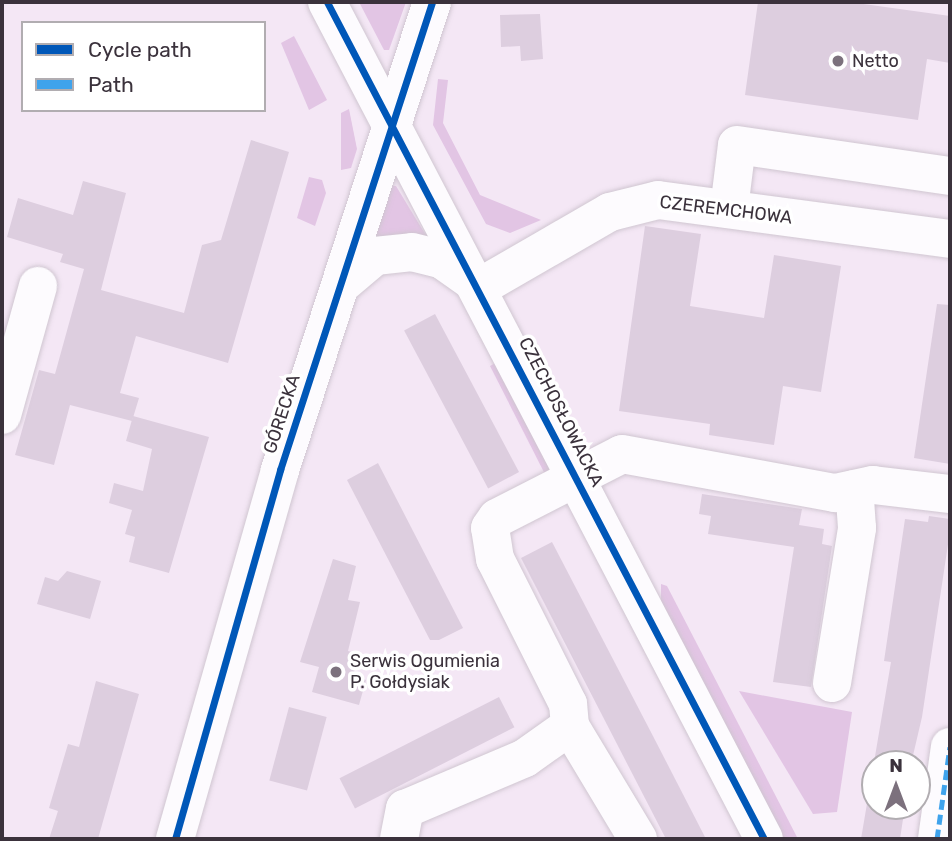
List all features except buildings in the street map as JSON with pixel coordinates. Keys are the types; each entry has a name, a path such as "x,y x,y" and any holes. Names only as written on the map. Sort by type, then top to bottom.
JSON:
{"street":[{"name":"CZECHOSŁOWACKA","path":"327,2 480,287 764,839"},
{"name":"GÓRECKA","path":"175,839 280,470 432,2"},
{"path":"729,209 737,145 950,176"},
{"path":"947,239 950,191"},
{"name":"CZEREMCHOWA","path":"480,287 626,205 670,200 947,239"},
{"path":"342,284 375,256 412,252 441,259 480,287"},
{"path":"2,415 38,286"},
{"path":"579,480 622,454 835,493 873,485 950,494"},
{"name":"CZECHOSŁOWACKA","path":"579,480 497,518 490,541 568,704 570,726 638,839"},
{"path":"832,683 857,528 854,489"},
{"path":"399,839 397,825 405,809 544,748 570,726"},
{"path":"937,839 950,747"}],"shaded area":[{"path":"359,2 406,2 389,50 384,50"},
{"path":"294,36 327,100 309,110 281,43"},
{"path":"438,79 448,80 443,123 480,195 541,220 510,233 486,224 433,125"},
{"path":"349,109 357,149 351,168 341,170 341,113"},
{"path":"309,177 322,180 326,193 315,226 297,218"},
{"path":"391,186 396,186 427,237 372,240"},
{"path":"497,362 558,478 549,482 490,366"},
{"path":"661,584 667,586 798,839 782,839 661,608"},
{"path":"739,691 852,712 837,812 813,814"}],"marked path":[{"path":"937,839 950,747"}],"cycle path":[{"path":"327,2 764,839"},
{"path":"175,839 280,470 432,2"}],"place":[{"name":"Netto","path":"838,61"},
{"name":"Serwis Ogumienia P. Gołdysiak","path":"336,672"}]}
